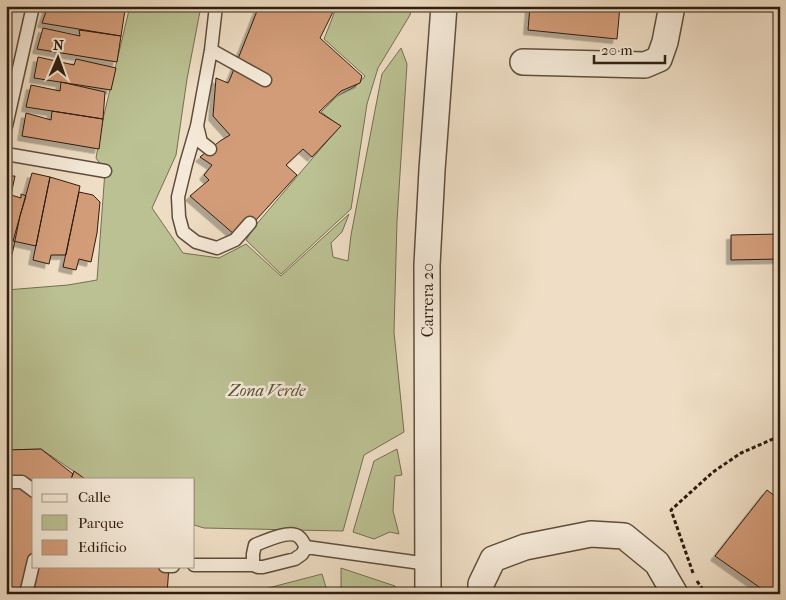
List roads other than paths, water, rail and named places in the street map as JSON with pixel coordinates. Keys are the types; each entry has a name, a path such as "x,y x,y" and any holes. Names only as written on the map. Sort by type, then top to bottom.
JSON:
{"street":[{"name":"Carrera 20","path":"428,594 427,265 444,6"},
{"path":"523,62 645,65 659,58 665,42 672,6"},
{"path":"481,594 481,584 493,559 525,547 591,534 624,536 656,562 675,594"}],"lane":[{"path":"6,126 33,6"},
{"path":"216,6 211,50 197,126 178,197 179,217 183,232 196,242 217,248 235,240 250,222"},
{"path":"211,50 265,80"},
{"path":"197,126 201,142 210,149"},
{"path":"6,154 105,171"},
{"path":"6,482 22,482 32,490"},
{"path":"253,565 252,554 255,545 281,535 299,536 306,547 428,564"},
{"path":"195,565 253,565 263,567 295,559 302,554 306,547"},
{"path":"26,594 32,568"}],"park label":[{"name":"Zona Verde","path":"267,390"}]}
